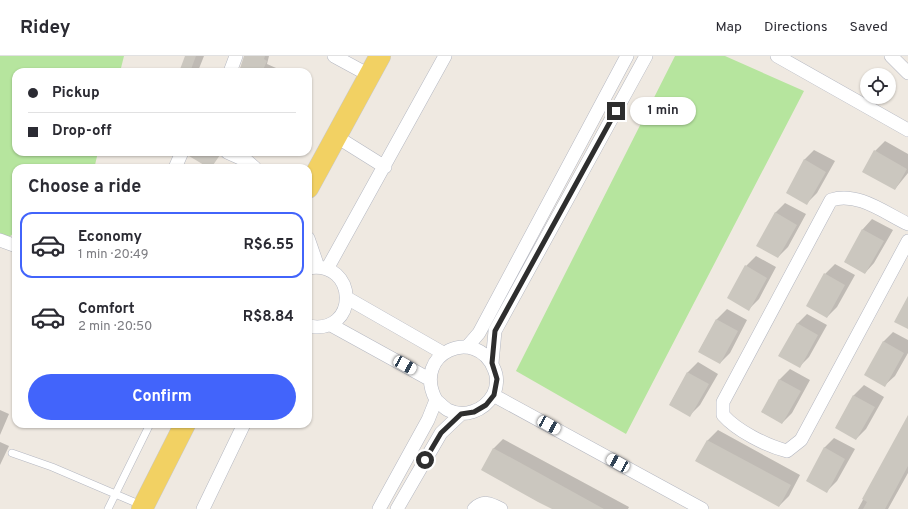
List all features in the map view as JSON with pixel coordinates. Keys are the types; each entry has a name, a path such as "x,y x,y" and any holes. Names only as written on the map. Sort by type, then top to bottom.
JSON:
{"main road":[{"path":"312,181 380,56"},
{"path":"142,508 183,428"}],"street":[{"path":"334,56 369,75"},
{"path":"318,268 384,167 445,56"},
{"path":"467,347 479,333 627,56"},
{"path":"492,363 485,355 477,350 467,347 455,348 443,353 433,364 429,379 431,390 436,400 447,410 461,414 474,412 486,405 494,395 497,379 492,363 495,331 646,56"},
{"path":"777,56 908,130"},
{"path":"891,56 908,73"},
{"path":"231,68 233,57"},
{"path":"337,136 384,167"},
{"path":"236,156 250,164"},
{"path":"908,224 854,198 840,197 831,200 724,402 723,415 731,424 775,448 787,451 801,440 908,241"},
{"path":"0,240 12,244"},
{"path":"0,249 12,246"},
{"path":"312,250 318,268"},
{"path":"312,327 317,328 330,325 342,314 347,298 345,286 338,275 318,268"},
{"path":"347,298 443,353"},
{"path":"330,325 429,379"},
{"path":"494,395 702,509"},
{"path":"379,509 428,420 436,400"},
{"path":"397,509 441,433 461,414"},
{"path":"203,509 242,428"},
{"path":"474,509 480,504 487,502 501,509"}],"lane":[{"path":"108,509 148,428"},
{"path":"12,453 52,467 115,494 142,508"}],"green space":[{"path":"0,56 124,56 121,68 12,68 12,156 97,156 95,164 12,164 12,234 0,245"},
{"path":"675,56 725,56 804,91 626,434 516,371"}],"building":[{"path":"185,56 196,56 192,68 180,68"},
{"path":"244,56 265,56 264,59 267,61 264,68 240,68"},
{"path":"874,150 907,169 895,190 862,172"},
{"path":"189,156 219,156 214,164 202,164"},
{"path":"804,159 826,172 807,205 786,193"},
{"path":"775,212 797,225 778,258 756,246"},
{"path":"862,229 884,241 865,274 844,262"},
{"path":"745,265 767,278 749,311 727,298"},
{"path":"824,273 845,285 827,318 806,306"},
{"path":"908,296 908,329 894,322"},
{"path":"716,319 738,331 720,364 698,352"},
{"path":"797,323 818,335 800,368 778,356"},
{"path":"883,341 904,353 885,387 864,375"},
{"path":"687,372 709,384 690,417 669,405"},
{"path":"779,379 801,391 782,424 761,412"},
{"path":"853,395 875,407 856,440 835,428"},
{"path":"908,415 908,466 885,509 863,509 867,502 862,499"},
{"path":"707,440 791,485 779,507 695,461"},
{"path":"824,447 845,459 827,493 806,481"},
{"path":"493,448 604,509 552,509 538,502 481,470"}],"route":[{"path":"425,460 441,433 461,414 474,412 486,405 494,395 497,379 492,363 495,331 616,111"}]}
